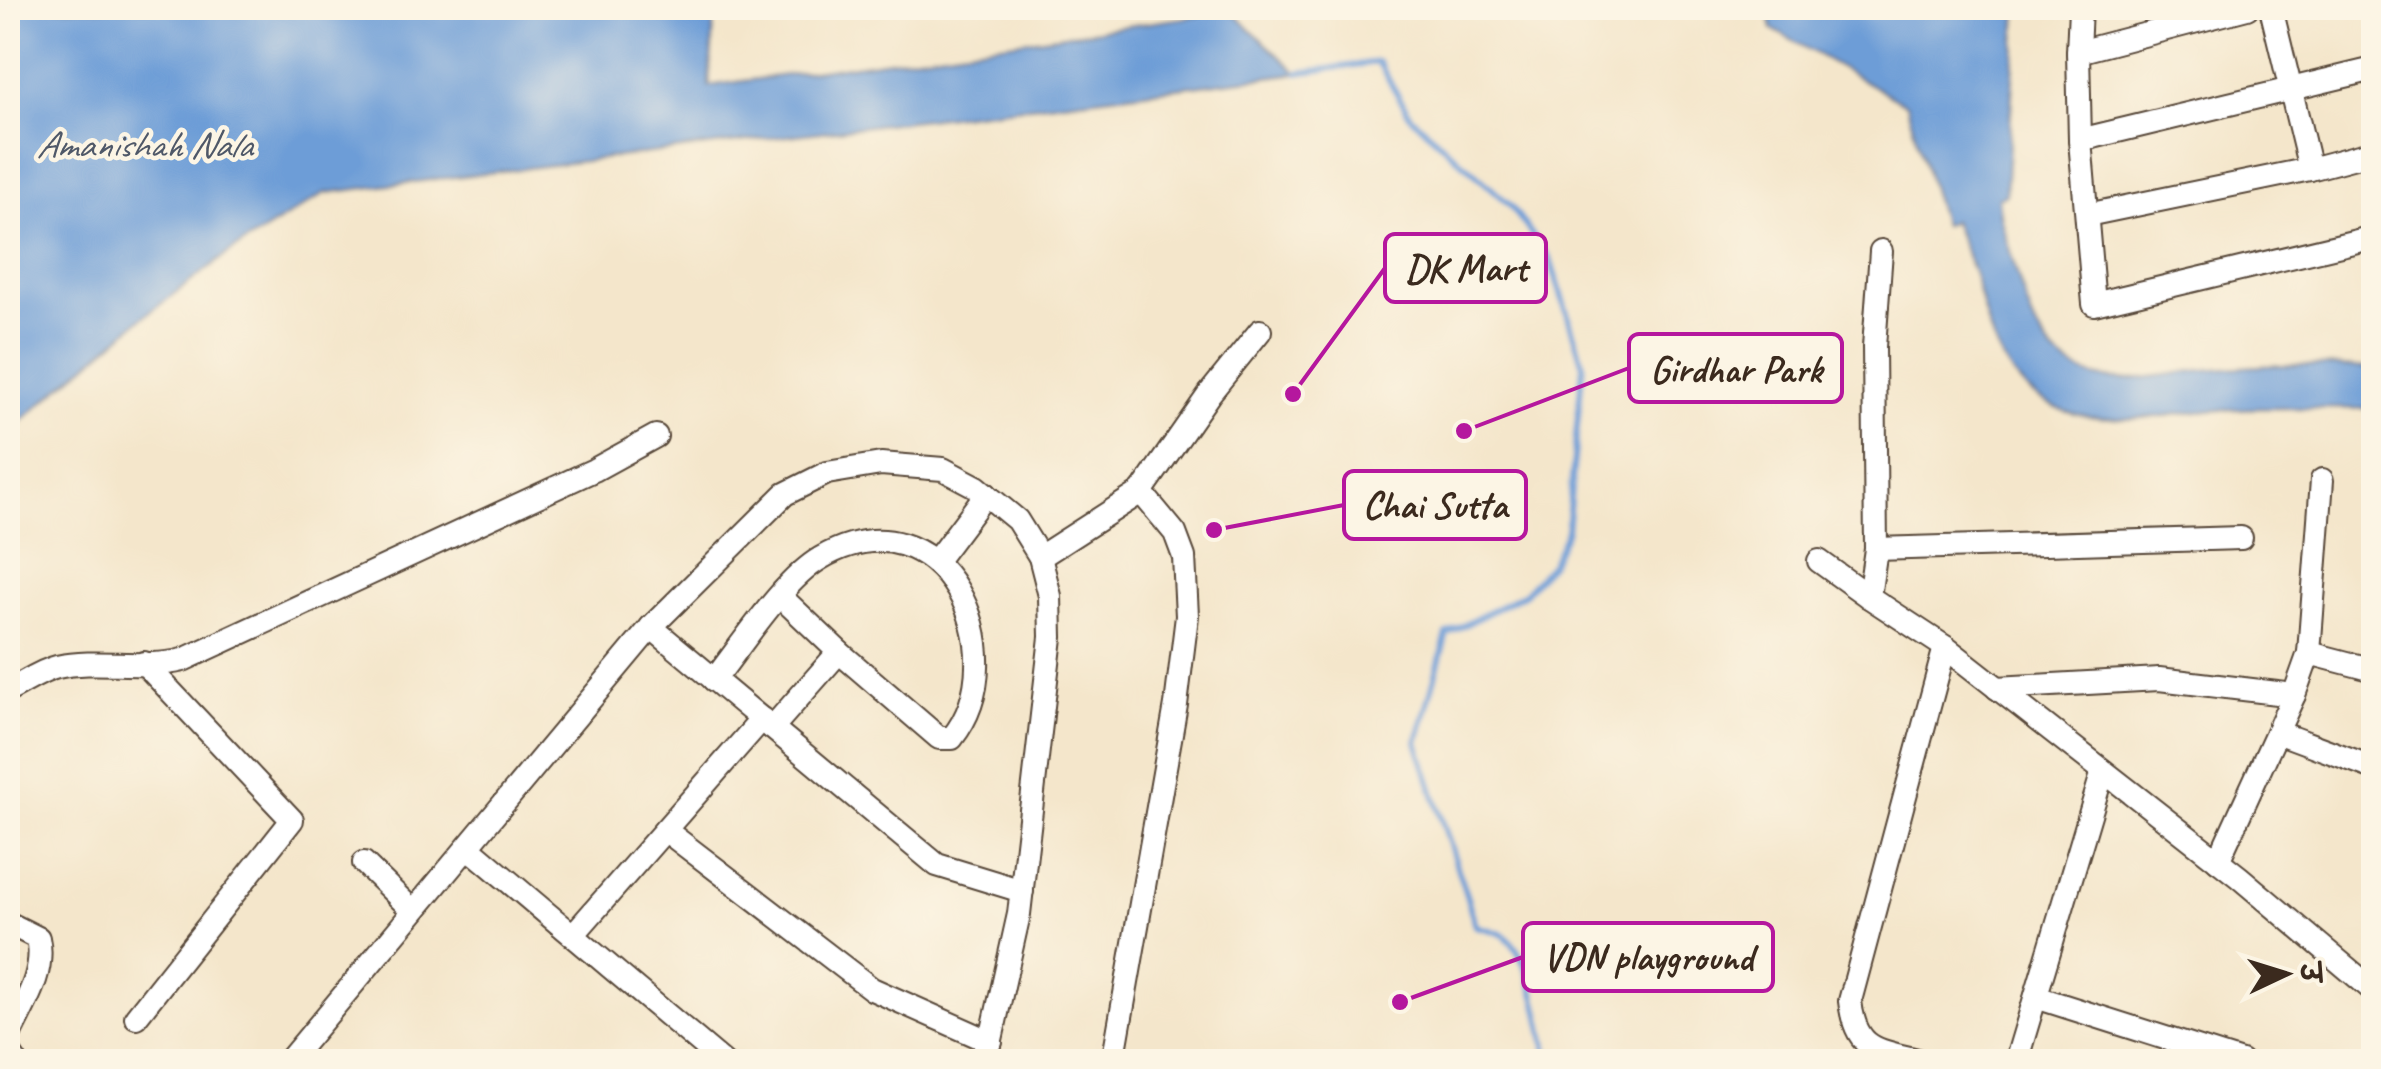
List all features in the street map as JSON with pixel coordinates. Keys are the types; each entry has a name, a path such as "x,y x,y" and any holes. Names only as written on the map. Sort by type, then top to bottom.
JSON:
{"street":[{"path":"2080,8 2080,140 2094,304 2374,236"},
{"path":"2078,52 2247,8"},
{"path":"2272,8 2310,169"},
{"path":"2080,140 2374,68"},
{"path":"2086,215 2374,152"},
{"path":"1870,597 1876,548 1874,347 1881,252"},
{"path":"1040,557 1142,492 1210,393 1260,331"},
{"path":"8,692 54,668 164,665 183,660 594,470 656,436"},
{"path":"288,1062 651,628 785,494 827,473 881,464 943,469 986,494 1017,520 1040,557 1050,596 1052,637 1022,891 988,1052 872,989 665,830"},
{"path":"2218,861 2310,652 2322,480"},
{"path":"1114,1062 1176,704 1187,616 1184,557 1175,532 1142,492"},
{"path":"935,562 986,494"},
{"path":"1876,548 2241,538"},
{"path":"714,680 780,596 817,560 846,546 879,540 913,545 935,562 960,591 970,616 976,674 963,725 952,738 939,738 780,596"},
{"path":"1819,561 1998,688 2218,861 2374,992"},
{"path":"651,628 937,866 1022,891"},
{"path":"1924,1062 1868,1046 1853,1026 1850,1001 1945,647"},
{"path":"573,936 665,830 839,652"},
{"path":"2310,652 2374,670"},
{"path":"136,1017 292,820 144,663"},
{"path":"1998,688 2159,679 2294,695"},
{"path":"2277,732 2374,768"},
{"path":"2016,1062 2103,771"},
{"path":"468,847 723,1062"},
{"path":"364,862 414,911"},
{"path":"8,923 38,938 42,955 41,968 8,1038"},
{"path":"2036,997 2242,1062"},
{"path":"8,1050 16,1062"}],"water":[{"name":"Amanishah Nala","path":"8,8 715,8 709,86 1231,11 1298,73 325,193 230,252 142,318 8,432"},
{"path":"1768,8 2017,8 2006,194 1998,198 2003,230 2023,294 2033,322 2048,346 2082,372 2111,379 2267,366 2373,369 2373,409 2236,409 2118,419 2062,410 2037,397 2014,376 1993,341 1973,271 1953,221 1943,225 1906,104 1772,29"}],"waterway":[{"path":"1298,73 1378,62 1411,117 1510,205 1550,259 1583,364 1567,531 1551,564 1524,594 1447,634 1417,742 1476,926 1506,937 1522,960 1535,995 1549,1062"}],"place":[{"name":"DK Mart","path":"1293,394"},
{"name":"Girdhar Park","path":"1464,431"},
{"name":"Chai Sutta","path":"1214,530"},
{"name":"VDN playground","path":"1400,1002"}]}
